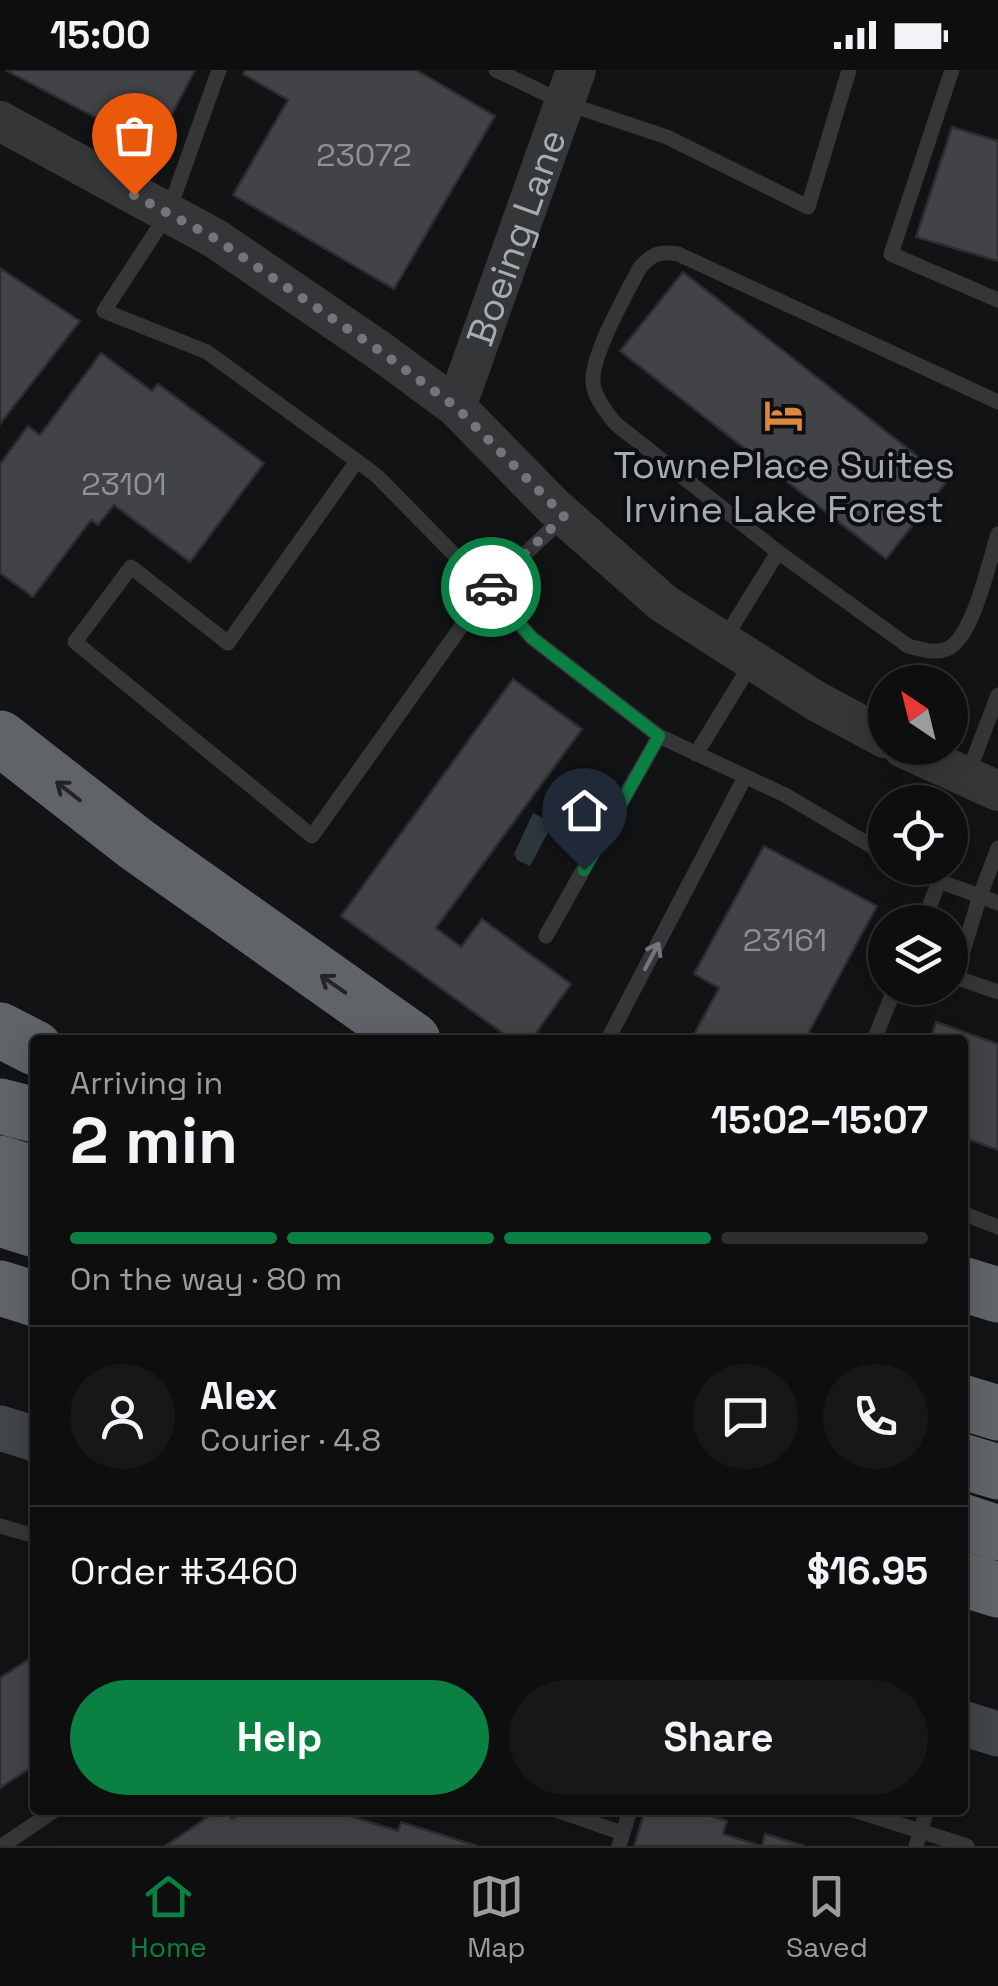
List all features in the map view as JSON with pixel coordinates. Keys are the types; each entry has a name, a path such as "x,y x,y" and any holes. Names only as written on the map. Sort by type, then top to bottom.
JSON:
{"highway":[{"path":"0,738 136,844 406,1035"},
{"path":"0,1030 30,1045"},
{"path":"0,1106 30,1114"},
{"path":"0,1164 30,1173"},
{"path":"0,1220 30,1229"},
{"path":"968,1286 998,1295"},
{"path":"0,1288 30,1297"},
{"path":"968,1404 998,1413"},
{"path":"968,1462 998,1472"},
{"path":"968,1524 998,1533"},
{"path":"968,1581 998,1590"}],"main road":[{"path":"0,1428 30,1437"},
{"path":"968,1725 998,1734"}],"street":[{"name":"Boeing Lane","path":"456,407 570,87"},
{"path":"0,121 216,239 380,351 456,407 564,516 662,603 816,701 868,729"},
{"path":"940,765 982,784"}],"lane":[{"path":"219,70 168,213 104,311 206,352 377,476 532,638 659,736 785,795 868,844"},
{"path":"496,70 570,87 808,206 849,70"},
{"path":"952,70 891,254 998,300"},
{"path":"998,402 678,254 662,252 649,257 639,269 594,364 592,386 616,424 778,552 908,646 926,651 945,650 960,640 970,621 998,534"},
{"path":"357,461 228,644 132,567 74,642 312,836 488,589 564,516"},
{"path":"696,754 778,552"},
{"path":"982,784 998,694"},
{"path":"546,936 659,736"},
{"path":"610,1035 745,777"},
{"path":"998,848 955,977 998,992"},
{"path":"949,885 998,903"},
{"path":"876,1035 889,1005"},
{"path":"968,1216 998,1228"},
{"path":"0,1526 30,1535"},
{"path":"2,1846 48,1815"},
{"path":"567,1815 621,1840 628,1815"},
{"path":"865,1815 918,1839 966,1846"},
{"path":"918,1839 925,1815"}],"shaded area":[{"path":"533,813 553,823 530,866 514,854"}],"building":[{"path":"5,70 195,70 154,148"},
{"path":"245,70 416,70 495,116 394,289 233,195 288,100 243,74"},
{"path":"952,127 998,141 998,261 916,237"},
{"path":"0,268 80,321 0,424"},
{"name":"TownePlace Suites Irvine Lake Forest","path":"683,272 948,480 886,559 620,351"},
{"path":"101,353 152,391 158,384 264,463 190,562 114,505 98,525 91,520 33,597 0,573 0,464 28,426 40,435"},
{"path":"513,679 582,729 436,928 461,947 482,919 571,984 535,1035 505,1035 341,916"},
{"path":"764,846 875,905 868,905 868,923 809,1032 815,1035 694,1035 719,988 694,974"},
{"path":"936,1022 998,1044 998,1150 968,1139 968,1035 932,1035"},
{"path":"30,1658 30,1768 0,1788 0,1678"},
{"path":"211,1815 229,1815 232,1819 238,1815 347,1815 398,1831 401,1822 477,1846 165,1846"},
{"path":"643,1815 708,1815 727,1821 723,1834 761,1846 634,1846"},
{"path":"765,1834 804,1846 762,1846"}],"way so far":[{"path":"134,195 216,239 456,407 564,516 491,587"}],"place":[{"name":"TownePlace Suites Irvine Lake Forest","path":"784,416"}],"route":[{"path":"491,587 488,589 532,638 659,736 584,870"}]}
